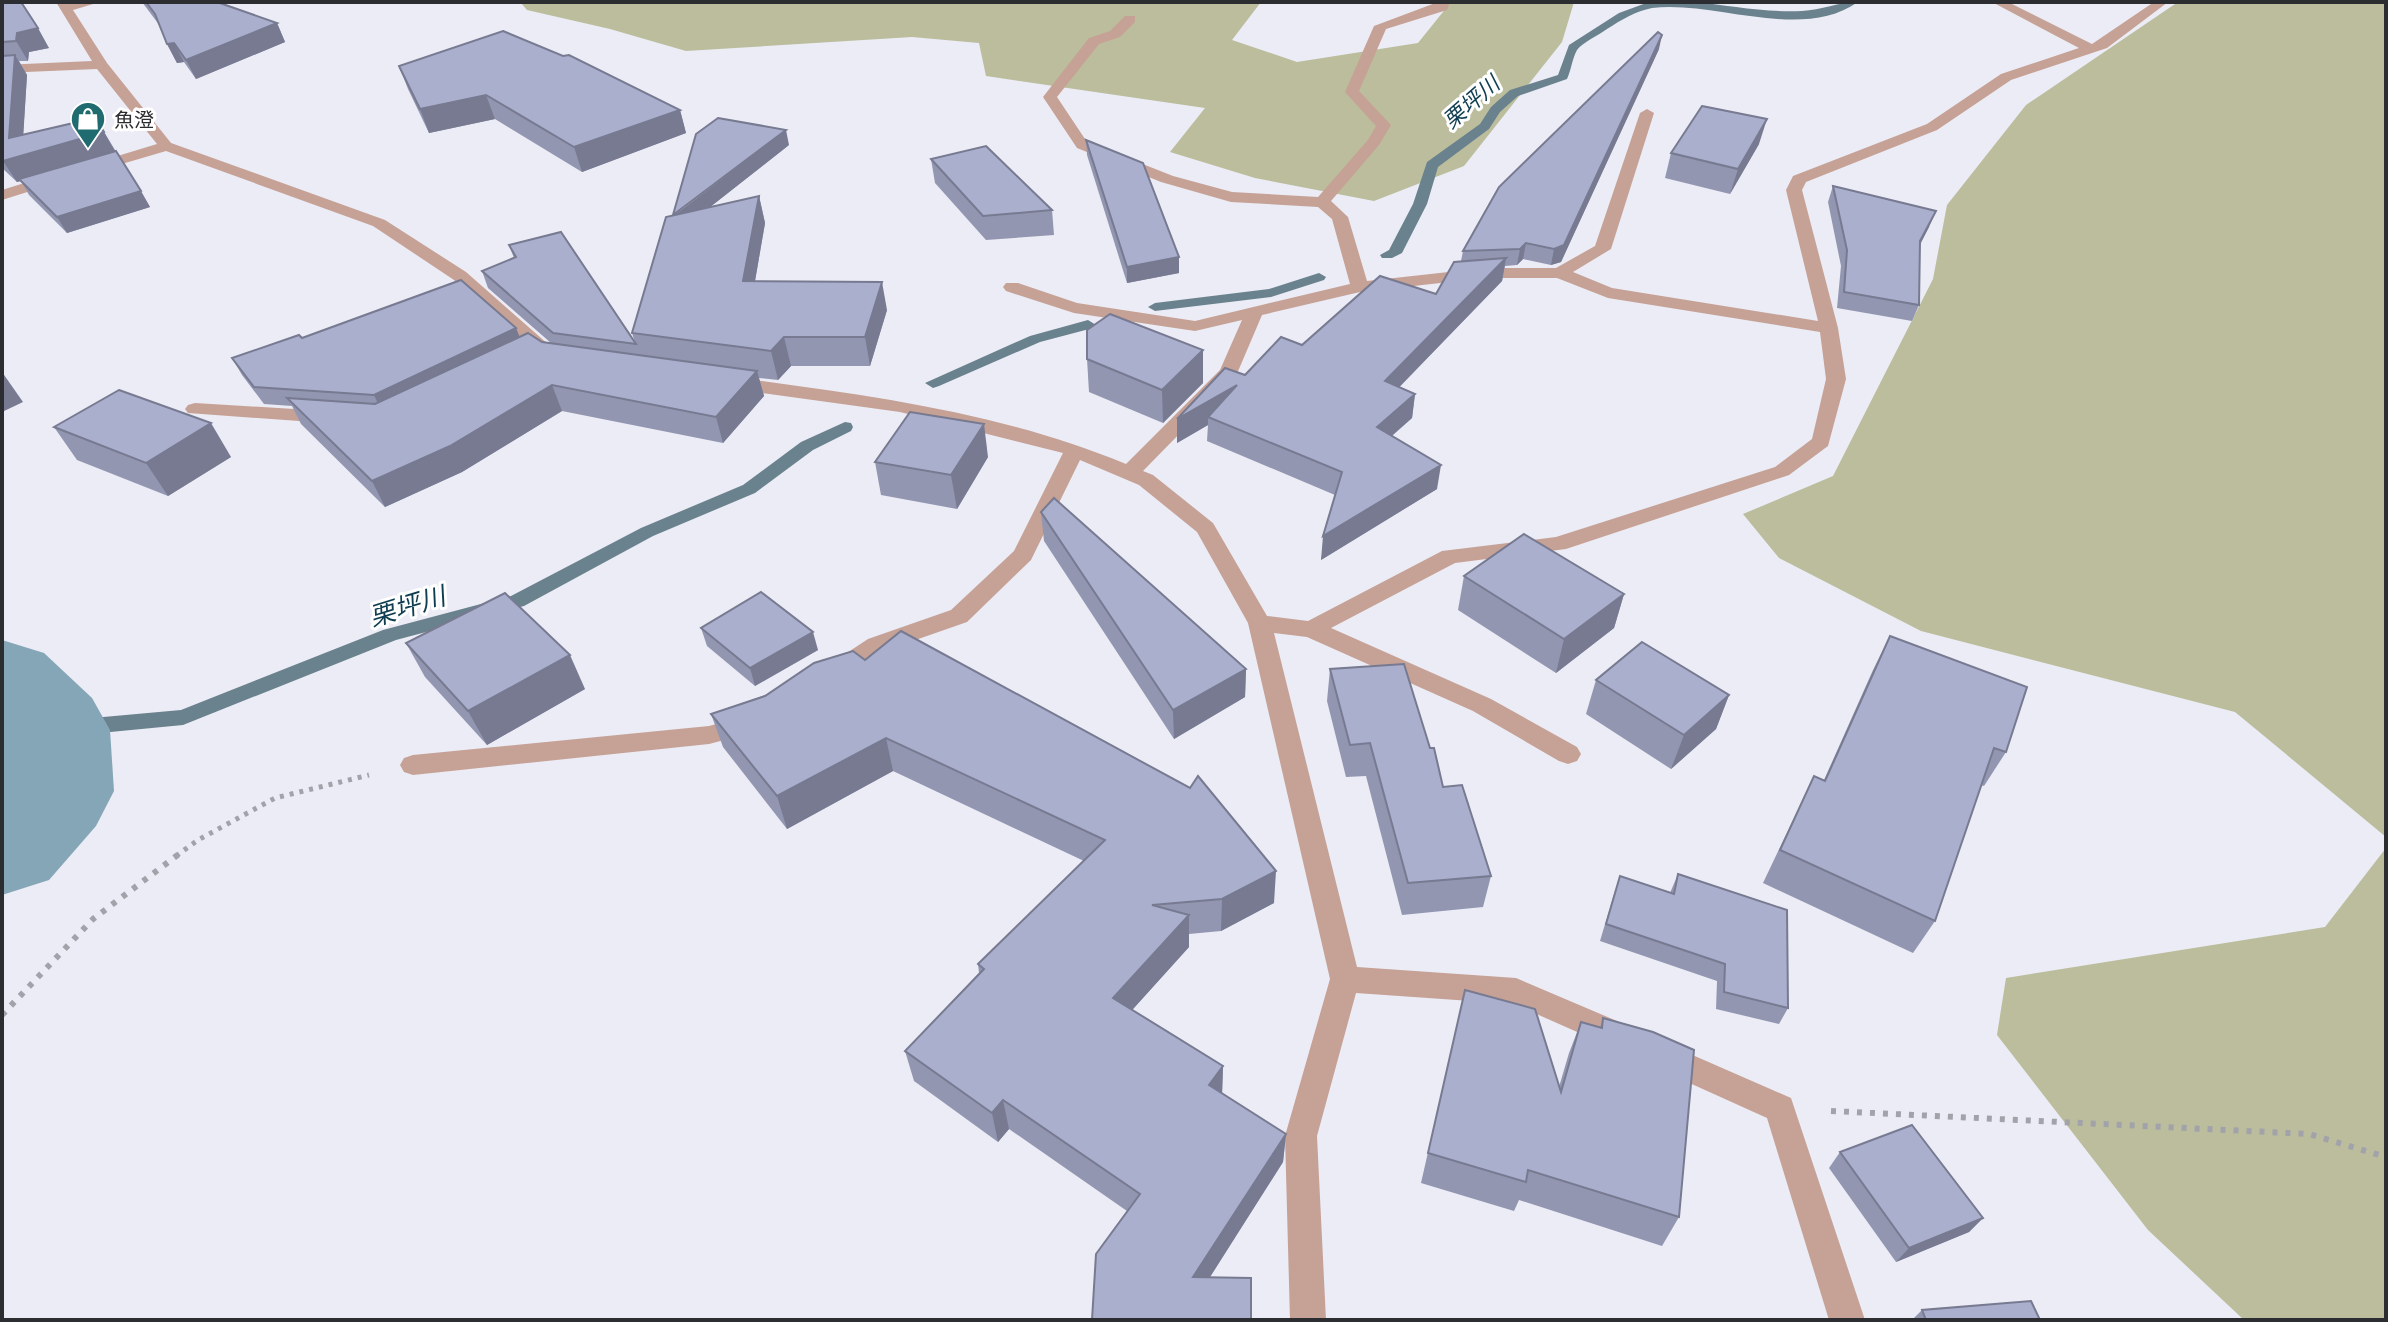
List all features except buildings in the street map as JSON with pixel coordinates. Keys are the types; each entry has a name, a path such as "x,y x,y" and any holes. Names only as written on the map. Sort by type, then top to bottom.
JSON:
{"street":[{"path":"94,2 64,5 101,65 166,146 379,223 460,276 534,350 552,358 568,360"},
{"path":"1322,202 1374,142 1384,125 1352,92 1381,26 1442,7 1444,2"},
{"path":"1998,2 2091,49"},
{"path":"1311,629 1450,556 1558,544 1782,471 1821,442 1836,379 1829,328 1794,190 1799,179 1932,127 2006,77 2102,45 2162,2"},
{"path":"1130,19 1115,34 1094,41 1050,97 1082,145 1167,179 1231,197 1322,202 1340,217 1360,287"},
{"path":"2,69 101,65"},
{"path":"1559,273 1603,249 1647,113"},
{"path":"2,195 166,146"},
{"path":"1012,287 1074,308 1195,326 1360,287 1485,273 1559,273 1608,293 1829,328"},
{"path":"1129,473 1229,372 1254,314"},
{"path":"710,380 900,406 1075,450 1146,480 1205,528 1260,623 1345,979 1301,1136 1308,1320"},
{"path":"195,409 354,419"},
{"path":"814,686 876,645 959,616 1023,555 1075,450"},
{"path":"1260,623 1311,629 1482,705 1568,754"},
{"path":"413,765 709,735 765,719"},
{"path":"1345,979 1516,991 1780,1108 1847,1320"}],"path":[{"path":"2,1015 93,919 198,840 275,798 413,765"},
{"path":"1780,1108 2309,1134 2386,1157"}],"green space":[{"path":"520,2 1261,2 1232,40 1297,62 1418,43 1451,2 1574,2 1562,42 1464,166 1374,201 1255,178 1170,152 1205,108 986,76 979,43 912,37 686,51 527,10"},
{"path":"2178,2 2386,2 2386,837 2235,712 1921,631 1779,558 1743,514 1833,476 1933,279 1947,205 2026,105"},
{"path":"2386,848 2386,1320 2244,1320 2148,1230 1997,1035 2006,978 2325,927"}],"waterway":[{"name":"栗坪川","path":"1387,255 1395,253 1420,204 1432,165 1485,126 1495,110 1514,93 1563,77 1573,47 1623,15 1655,4 1780,15 1805,14 1829,11 1853,2"},
{"name":"栗坪川","path":"1155,307 1271,293 1319,277"},
{"name":"栗坪川","path":"933,383 1035,339 1088,325"},
{"name":"栗坪川","path":"48,730 183,717 390,635 517,601 647,532 749,489 807,446 845,427"},
{"path":"2,683 48,730 50,791 2,842"}],"place":[{"name":"魚澄","path":"88,150"}]}
